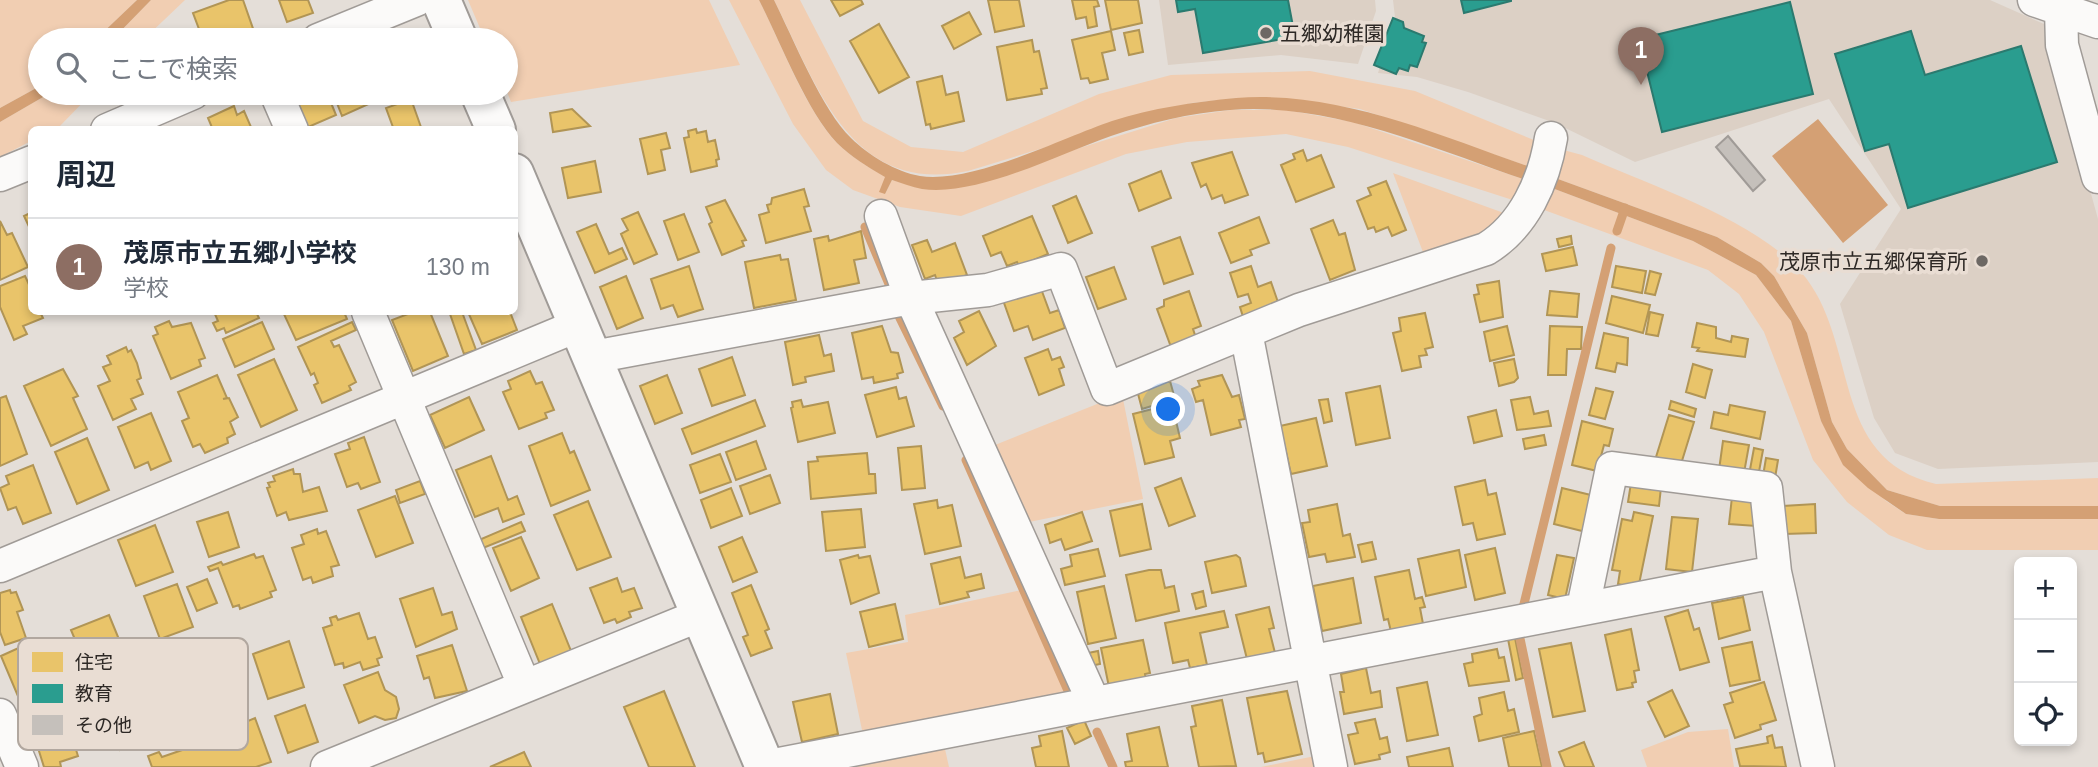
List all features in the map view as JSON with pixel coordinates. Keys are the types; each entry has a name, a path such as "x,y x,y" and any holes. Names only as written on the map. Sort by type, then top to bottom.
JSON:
{"street":[{"path":"347,28 416,0"},
{"path":"440,0 453,28"},
{"path":"2047,5 2098,22"},
{"path":"2047,5 2063,45 2098,177"},
{"path":"116,126 165,105"},
{"path":"281,105 290,126"},
{"path":"485,105 494,126"},
{"path":"0,566 404,397 586,341 988,290 1061,269 1107,389 1299,310 1486,249 1507,237 1529,205 1550,142"},
{"path":"0,175 28,164"},
{"path":"518,182 764,767 1775,572"},
{"path":"881,216 911,298 1094,703"},
{"path":"369,315 524,685"},
{"path":"1246,332 1331,767"},
{"path":"1583,607 1612,468 1766,488 1775,572 1818,767"},
{"path":"327,767 444,722 524,685 698,615"},
{"path":"0,715 22,767"}],"shaded area":[{"path":"0,0 137,0 108,28 28,28 28,93 0,108"},
{"path":"137,0 151,0 124,28 108,28"},
{"path":"151,0 185,0 156,28 124,28"},
{"path":"468,0 709,0 740,65 518,101 518,28 480,28"},
{"path":"729,0 759,0 815,113 842,148 886,177 885,194 892,180 924,189 1067,152 1176,118 1231,110 1286,110 1353,122 1529,181 1522,203 1348,147 1286,134 1187,142 1126,154 961,216 900,207 853,190 826,170 793,124"},
{"path":"759,0 774,0 819,92 840,126 866,151 883,162 920,176 941,177 990,167 1142,112 1236,98 1274,97 1350,108 1388,118 1533,168 1529,181 1419,142 1345,121 1268,109 1230,110 1185,116 1140,127 1018,172 967,187 922,189 892,180 885,194 879,192 885,177 842,148 815,113"},
{"path":"774,0 800,0 863,121 911,147 963,152 1099,94 1171,75 1310,71 1415,91 1541,143 1533,168 1360,109 1292,100 1240,98 1191,103 968,171 928,174 894,167 866,150 843,127 823,98"},
{"name":"五郷幼稚園","path":"1159,0 1375,0 1376,11 1358,64 1281,55 1168,65"},
{"name":"茂原市立五郷保育所","path":"1393,0 1990,0 2044,24 2098,219 2098,462 1938,469 1895,453 1874,418 1840,304 1901,209 1829,99 1635,162 1555,123 1468,92 1417,77 1378,73 1395,17"},
{"path":"28,93 29,105 0,122 0,108"},
{"path":"29,105 80,105 60,126 28,126 28,143 0,157 0,122"},
{"path":"1818,119 1888,205 1843,243 1772,156"},
{"path":"1556,148 1582,155 1698,204 1756,235 1781,253 1801,272 1820,300 1861,424 1877,450 1901,470 1936,484 2098,478 2098,506 1940,506 1887,490 1847,449 1832,422 1807,333 1774,276 1761,263 1717,237 1547,175"},
{"path":"1393,173 1515,217 1490,238 1426,260"},
{"path":"1547,175 1717,237 1761,263 1774,276 1807,333 1832,422 1847,449 1887,490 1940,506 2098,506 2098,519 1939,519 1906,514 1868,488 1843,465 1821,421 1791,321 1756,275 1693,241 1544,185"},
{"path":"1544,185 1693,241 1756,275 1791,321 1821,421 1886,501 1906,514 1939,519 2098,519 2098,550 1927,550 1889,535 1847,502 1813,460 1764,332 1739,294 1708,270 1536,207"},
{"path":"1122,394 1143,499 1024,523 990,447"},
{"path":"1036,587 1082,698 873,736 862,730 846,653 908,642 905,615"},
{"path":"1728,729 1734,767 1647,767 1641,750 1688,732"},
{"path":"943,740 949,767 808,767"},
{"path":"1320,755 1322,767 1261,767"}],"building: 住宅":[{"path":"229,0 243,0 253,28 199,28 193,13"},
{"path":"279,0 308,0 313,13 287,22"},
{"path":"831,0 861,0 863,4 840,16"},
{"path":"988,0 1019,0 1024,26 995,32"},
{"path":"1072,0 1097,0 1099,6 1094,7 1097,26 1088,28 1086,17 1076,19"},
{"path":"1105,0 1138,0 1142,23 1111,30"},
{"path":"969,12 981,34 954,49 942,26"},
{"path":"879,24 909,77 879,93 850,41"},
{"path":"1139,30 1143,52 1129,55 1124,33"},
{"path":"1111,31 1115,50 1102,53 1108,79 1090,83 1088,78 1081,79 1072,40"},
{"path":"1032,40 1034,52 1039,51 1047,88 1041,89 1042,94 1007,100 997,47"},
{"path":"942,76 946,95 958,92 964,121 931,129 930,124 926,125 917,82"},
{"path":"296,105 332,105 336,115 305,126"},
{"path":"338,105 366,105 342,116"},
{"path":"413,105 421,126 393,126 386,108"},
{"path":"234,106 237,115 244,111 251,126 211,126 208,118"},
{"path":"572,109 590,126 553,132 550,113"},
{"path":"696,129 697,133 706,131 708,142 715,140 719,159 716,160 717,166 691,172 684,138 689,137 688,131"},
{"path":"666,133 670,148 661,150 665,170 648,174 640,139"},
{"path":"1303,150 1307,161 1321,155 1334,187 1296,202 1281,165 1295,159 1293,154"},
{"path":"1232,152 1248,195 1225,203 1222,195 1212,199 1206,184 1201,187 1192,163"},
{"path":"595,161 601,192 568,198 562,168"},
{"path":"1161,171 1171,198 1139,211 1129,184"},
{"path":"1386,181 1406,230 1392,236 1388,227 1376,232 1374,227 1368,229 1357,201 1371,195 1368,188"},
{"path":"804,189 809,206 804,207 811,231 766,243 759,215 769,212 767,205 771,204 772,198"},
{"path":"1076,196 1092,233 1068,243 1053,206"},
{"path":"725,200 746,240 742,241 744,246 722,255 709,224 712,222 706,207"},
{"path":"638,212 657,254 634,264 621,234 628,230 622,219"},
{"path":"684,214 699,252 678,260 664,221"},
{"path":"1032,216 1048,254 1019,266 1017,262 1007,266 1001,252 991,256 983,236"},
{"path":"1259,217 1269,243 1250,250 1252,255 1231,263 1219,233"},
{"path":"1333,220 1339,235 1345,233 1355,270 1330,280 1311,229"},
{"path":"0,221 7,235 12,233 28,267 0,280"},
{"path":"596,224 609,254 622,248 627,259 595,273 577,232"},
{"path":"861,231 866,258 854,260 859,283 824,290 814,239 828,236 829,241"},
{"path":"1571,236 1572,244 1559,247 1557,239"},
{"path":"1180,237 1193,274 1164,284 1152,247"},
{"path":"927,240 932,252 955,243 967,275 939,286 935,275 925,279 912,245"},
{"path":"1573,247 1577,265 1546,271 1542,254"},
{"path":"780,255 781,260 788,259 796,300 754,308 745,262"},
{"path":"689,266 703,309 678,317 673,305 661,309 651,279"},
{"path":"1251,266 1258,287 1271,282 1280,308 1244,320 1240,307 1251,303 1248,294 1238,297 1230,273"},
{"path":"1616,266 1646,271 1642,293 1612,287"},
{"path":"1114,267 1126,299 1098,309 1086,277"},
{"path":"1650,271 1661,274 1655,295 1645,293"},
{"path":"25,276 28,282 28,315 42,315 43,318 23,326 27,334 14,340 0,307 0,286"},
{"path":"626,276 643,318 617,329 600,287"},
{"path":"1499,281 1503,317 1480,322 1474,295 1479,294 1477,285"},
{"path":"1040,286 1050,313 1059,310 1065,328 1033,340 1028,326 1014,331 1003,300"},
{"path":"1189,291 1201,326 1193,329 1196,338 1171,347 1157,309 1164,306 1164,300"},
{"path":"1550,291 1579,294 1577,317 1547,315"},
{"path":"1612,296 1650,305 1643,333 1606,323"},
{"path":"979,311 996,346 967,365 954,338 964,332 959,321"},
{"path":"1650,312 1663,315 1658,336 1646,334"},
{"path":"1425,313 1433,347 1425,349 1427,355 1419,356 1421,367 1402,371 1393,333 1401,331 1399,318"},
{"path":"215,315 258,315 259,318 226,333 224,328 217,331 213,323 218,321"},
{"path":"284,315 345,315 347,319 296,340"},
{"path":"405,315 431,315 448,356 413,371 392,320"},
{"path":"450,315 463,315 476,350 464,354"},
{"path":"469,315 511,315 517,330 482,344"},
{"path":"169,321 172,327 191,323 205,358 199,360 201,366 171,379 153,336 158,334 155,327"},
{"path":"262,322 274,349 235,367 223,339"},
{"path":"352,322 356,330 331,341 334,347 339,345 356,382 349,386 351,390 322,403 314,385 318,383 314,373 311,375 298,347"},
{"path":"1697,323 1716,327 1716,338 1731,342 1732,336 1748,339 1745,357 1697,351 1699,348 1692,347"},
{"path":"882,326 891,352 898,353 903,372 897,374 898,378 874,383 873,377 862,379 852,333"},
{"path":"1507,326 1514,355 1490,361 1484,332"},
{"path":"1550,326 1582,327 1581,349 1567,349 1566,375 1548,375"},
{"path":"1604,333 1628,338 1627,365 1617,363 1615,372 1596,368"},
{"path":"819,335 824,356 831,354 834,371 805,377 806,382 793,385 785,342"},
{"path":"126,347 128,352 131,350 137,363 141,378 137,380 143,394 131,399 136,409 113,420 98,386 110,381 103,367 111,364 107,356"},
{"path":"1048,349 1052,360 1060,357 1064,367 1059,369 1064,385 1039,395 1025,358"},
{"path":"732,357 745,395 712,406 699,369"},
{"path":"274,359 297,410 261,427 238,375"},
{"path":"1514,359 1518,378 1514,382 1499,386 1494,363"},
{"path":"1693,364 1712,370 1705,398 1686,392"},
{"path":"63,369 78,396 73,398 87,429 51,446 24,386"},
{"path":"530,371 536,384 542,382 554,410 545,413 547,418 519,429 503,392 511,389 508,381"},
{"path":"217,375 227,398 223,399 229,398 238,417 230,422 235,434 227,438 228,443 205,453 200,444 193,447 182,421 189,418 178,392"},
{"path":"667,375 682,413 655,424 640,386"},
{"path":"1222,375 1232,397 1239,395 1245,419 1239,420 1241,427 1211,435 1203,400 1196,402 1192,389 1200,386 1198,381"},
{"path":"1170,381 1175,399 1142,409 1137,390"},
{"path":"1380,386 1390,438 1356,445 1346,393"},
{"path":"896,387 899,399 906,397 914,426 877,437 865,395"},
{"path":"1596,388 1613,392 1605,419 1589,415"},
{"path":"6,396 27,454 0,466 0,398"},
{"path":"469,397 484,430 445,448 430,415"},
{"path":"1530,397 1534,414 1548,411 1551,426 1517,430 1511,400"},
{"path":"1328,399 1332,421 1324,423 1319,400"},
{"path":"755,400 765,426 692,454 682,429"},
{"path":"801,400 803,407 828,402 835,433 798,442 791,408 792,402"},
{"path":"1671,401 1696,409 1694,417 1669,409"},
{"path":"1172,404 1180,438 1170,441 1174,457 1145,464 1133,414"},
{"path":"1730,405 1765,412 1760,439 1711,428 1714,412 1728,415"},
{"path":"1496,410 1502,436 1474,443 1468,417"},
{"path":"151,413 171,461 151,470 148,462 135,468 118,427"},
{"path":"1669,415 1694,422 1681,464 1656,457"},
{"path":"1316,418 1327,466 1291,474 1280,426"},
{"path":"1582,421 1613,429 1609,446 1604,445 1597,471 1572,465"},
{"path":"562,433 570,453 574,451 590,490 551,506 529,446"},
{"path":"1544,435 1546,445 1525,449 1523,439"},
{"path":"364,437 380,482 361,489 358,483 347,487 335,454 350,449 348,443"},
{"path":"87,438 109,490 77,504 55,452"},
{"path":"756,441 766,469 736,480 726,452"},
{"path":"1723,441 1749,445 1744,473 1719,470"},
{"path":"921,446 925,488 902,490 898,448"},
{"path":"1754,448 1763,450 1758,477 1749,475"},
{"path":"867,453 869,474 875,474 876,493 811,499 808,462 818,461 817,457"},
{"path":"720,454 731,482 700,493 690,465"},
{"path":"491,456 508,500 517,496 524,514 503,522 498,508 475,517 456,470"},
{"path":"1766,458 1778,460 1775,478 1763,476"},
{"path":"33,465 51,513 23,524 16,507 8,510 0,488 9,484 6,476"},
{"path":"293,469 294,474 300,474 303,492 319,487 327,511 289,520 286,512 277,516 267,488 270,487 268,483 275,481 273,476"},
{"path":"770,475 780,503 750,514 740,486"},
{"path":"1181,478 1195,516 1169,526 1155,488"},
{"path":"1485,480 1488,495 1496,493 1505,534 1477,540 1473,523 1463,525 1455,487"},
{"path":"420,481 425,494 400,503 396,490"},
{"path":"1631,483 1661,487 1659,506 1628,502"},
{"path":"731,488 742,516 711,528 701,500"},
{"path":"1562,488 1595,496 1586,532 1554,524"},
{"path":"395,496 413,543 376,557 358,510"},
{"path":"1732,497 1751,499 1757,507 1756,526 1729,524"},
{"path":"937,500 938,508 952,505 961,546 925,554 914,504"},
{"path":"588,501 611,557 577,570 554,515"},
{"path":"1142,504 1151,549 1120,556 1110,511"},
{"path":"1337,504 1343,536 1350,534 1355,557 1327,562 1325,554 1309,557 1302,523 1310,522 1308,510"},
{"path":"1815,504 1816,533 1784,534 1783,506"},
{"path":"861,509 865,547 826,551 822,512"},
{"path":"228,512 239,547 209,557 197,522"},
{"path":"1082,512 1092,541 1065,550 1061,539 1050,543 1045,525"},
{"path":"1634,512 1653,516 1638,589 1618,584 1620,571 1612,570 1622,519 1632,521"},
{"path":"1672,517 1698,519 1692,572 1666,569"},
{"path":"521,522 525,531 483,548 479,540"},
{"path":"155,525 173,572 136,586 118,540"},
{"path":"317,529 318,534 326,531 339,565 331,567 333,576 313,583 311,577 303,580 292,548 304,544 301,535"},
{"path":"521,537 539,578 511,591 493,548"},
{"path":"742,537 757,572 733,582 719,547"},
{"path":"1372,542 1376,559 1362,562 1358,545"},
{"path":"1495,548 1505,593 1475,600 1465,555"},
{"path":"1098,549 1105,576 1065,585 1061,569 1072,566 1070,555"},
{"path":"1459,550 1466,587 1426,596 1418,559"},
{"path":"254,554 256,558 263,556 276,590 270,592 272,597 240,609 239,605 233,607 218,568 210,571 208,567 221,562 223,565"},
{"path":"858,555 859,558 870,556 879,593 851,604 840,560"},
{"path":"1236,555 1240,558 1246,586 1212,593 1205,562"},
{"path":"1557,555 1574,558 1565,599 1548,595"},
{"path":"960,557 965,578 981,574 984,588 967,592 969,597 940,604 931,564"},
{"path":"1161,570 1165,588 1174,586 1179,611 1136,621 1126,575"},
{"path":"1409,570 1415,599 1422,597 1425,607 1420,608 1424,629 1392,636 1388,619 1384,620 1375,577"},
{"path":"617,578 622,592 634,588 642,608 629,612 631,617 617,623 615,619 604,623 590,588"},
{"path":"1353,578 1361,623 1322,631 1313,586"},
{"path":"207,579 217,603 197,611 187,587"},
{"path":"177,584 193,627 160,638 144,596"},
{"path":"751,585 769,629 765,631 772,648 751,656 743,637 748,635 732,593"},
{"path":"1104,586 1116,638 1088,644 1077,592"},
{"path":"433,588 442,615 452,612 457,629 416,647 400,599"},
{"path":"10,590 11,593 16,592 23,610 17,612 26,638 18,638 18,641 5,645 0,632 0,593"},
{"path":"1203,591 1206,606 1196,609 1192,594"},
{"path":"1743,597 1750,630 1719,639 1712,603"},
{"path":"552,604 571,651 540,664 521,617"},
{"path":"895,604 903,639 869,647 860,612"},
{"path":"1269,607 1274,628 1269,629 1275,653 1247,659 1236,615"},
{"path":"1688,610 1694,630 1699,628 1709,662 1680,670 1665,617"},
{"path":"1224,611 1228,627 1200,633 1207,665 1190,668 1188,660 1173,663 1165,623"},
{"path":"359,613 368,639 375,637 382,657 377,659 379,665 363,670 360,662 344,668 343,663 335,665 323,628 332,625 330,618 336,616 338,620"},
{"path":"109,615 118,638 74,638 71,630"},
{"path":"1631,629 1639,670 1634,671 1636,682 1632,683 1633,687 1617,690 1605,635"},
{"path":"1515,638 1523,678 1516,680 1508,639"},
{"path":"1143,640 1150,673 1145,674 1146,680 1109,687 1101,648"},
{"path":"289,641 304,687 268,699 253,654"},
{"path":"1752,642 1760,680 1730,686 1722,648"},
{"path":"1571,643 1585,711 1553,717 1539,649"},
{"path":"452,645 467,691 435,698 429,677 424,679 417,656"},
{"path":"18,648 18,696 1,656"},
{"path":"1497,649 1499,658 1504,657 1509,681 1469,686 1464,664 1473,662 1472,654"},
{"path":"1098,651 1100,664 1090,666 1088,653"},
{"path":"1366,668 1371,693 1380,691 1382,707 1344,714 1340,692 1344,692 1341,674"},
{"path":"378,672 385,690 396,697 399,709 396,718 385,720 375,716 359,723 344,685"},
{"path":"1427,682 1438,735 1407,741 1397,688"},
{"path":"1764,682 1776,720 1760,725 1761,729 1735,738 1724,705 1733,702 1730,693"},
{"path":"1672,690 1689,726 1665,737 1648,702"},
{"path":"664,691 695,767 649,767 624,707"},
{"path":"1287,691 1302,754 1265,762 1263,753 1258,754 1247,698"},
{"path":"1504,692 1508,711 1514,709 1519,732 1479,741 1474,717 1482,714 1479,698"},
{"path":"830,694 838,734 802,742 793,702"},
{"path":"1222,700 1236,766 1199,767 1191,727 1196,726 1192,706"},
{"path":"305,705 318,742 288,753 275,716"},
{"path":"255,718 271,762 256,767 152,767 148,756 159,752 162,757 182,750 248,750 248,721"},
{"path":"1375,719 1380,739 1387,737 1390,752 1379,755 1380,759 1355,764 1348,735 1358,733 1355,723"},
{"path":"1084,720 1091,736 1075,744 1067,728"},
{"path":"1159,727 1168,767 1126,767 1125,762 1132,761 1127,734"},
{"path":"1062,731 1069,767 1036,767 1032,748 1041,746 1039,736"},
{"path":"1534,731 1542,767 1509,767 1503,738"},
{"path":"1772,735 1775,748 1782,747 1786,767 1740,766 1736,749 1768,743 1767,737"},
{"path":"1584,742 1594,767 1565,767 1559,752"},
{"path":"1449,748 1453,767 1409,767 1407,757"},
{"path":"39,750 76,750 78,756 60,762 61,767 44,767"},
{"path":"524,752 531,767 490,767"}],"building: 教育":[{"path":"1176,0 1288,0 1295,37 1203,53 1195,9 1178,12"},
{"path":"1461,0 1511,0 1511,1 1464,13"},
{"path":"1790,2 1813,94 1662,132 1639,39"},
{"path":"1393,18 1403,22 1404,28 1424,36 1422,42 1426,43 1417,67 1410,65 1408,71 1399,68 1396,74 1374,65"},
{"path":"1911,31 1925,75 2021,46 2057,162 1908,208 1889,144 1865,151 1835,54"}],"building: その他":[{"path":"1728,136 1765,180 1753,191 1716,147"}],"waterway":[{"path":"1617,231 1625,208"},
{"path":"865,227 889,284"},
{"path":"1522,612 1611,248"},
{"path":"898,314 943,406"},
{"path":"966,460 1069,693"},
{"path":"1518,629 1547,767"},
{"path":"1097,732 1113,767"}],"place":[{"name":"五郷幼稚園","path":"1266,33"},
{"name":"茂原市立五郷小学校","path":"1641,85"},
{"name":"茂原市立五郷保育所","path":"1982,261"}]}
